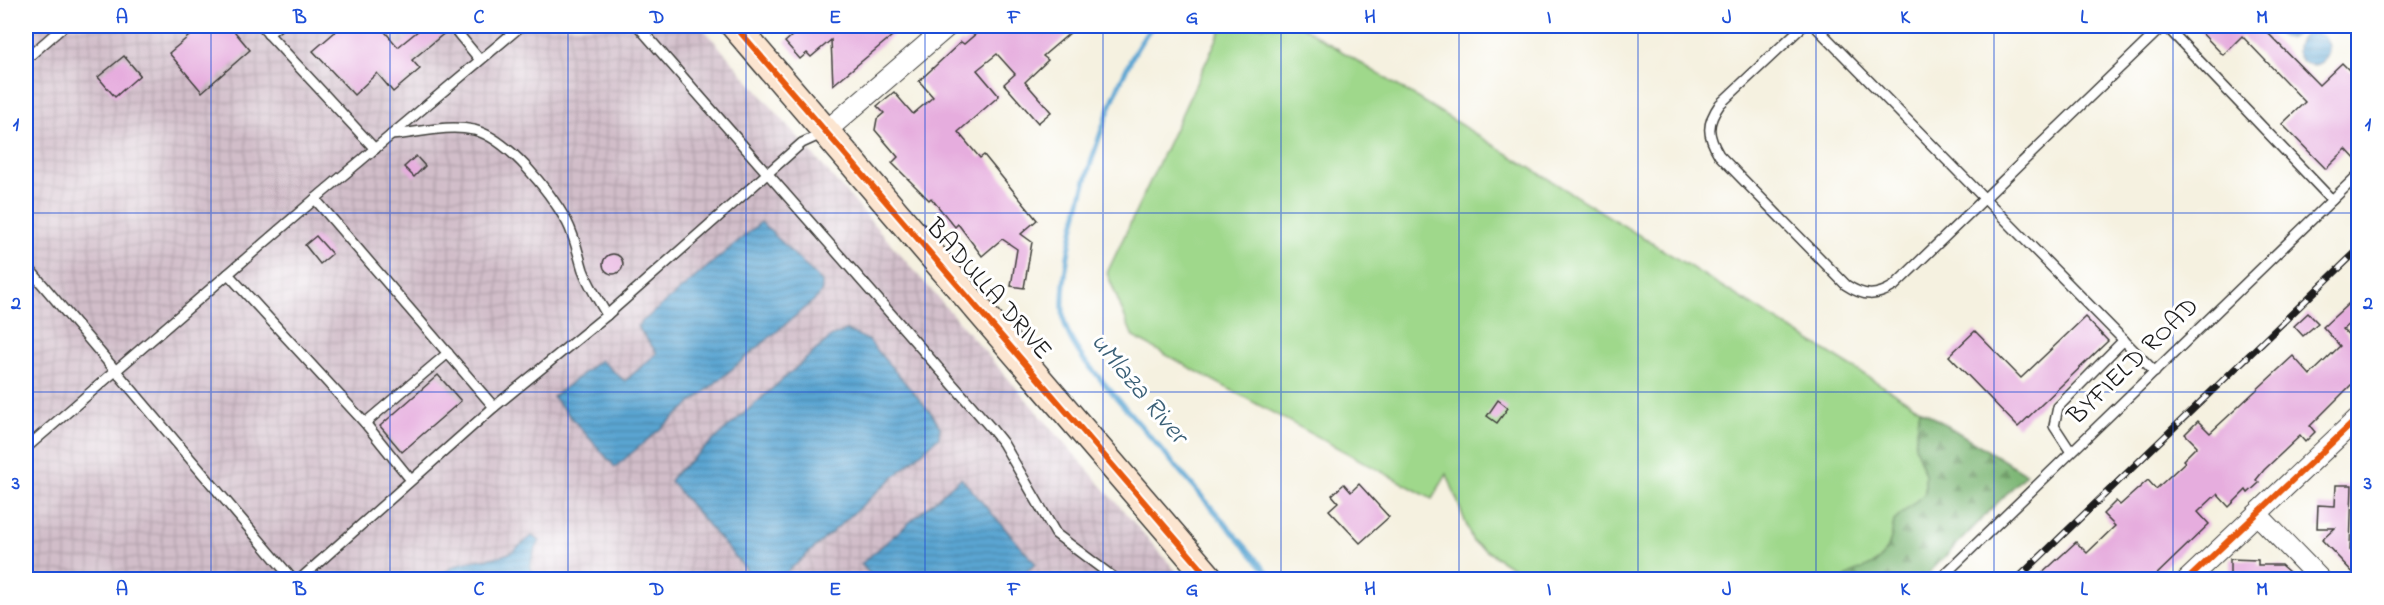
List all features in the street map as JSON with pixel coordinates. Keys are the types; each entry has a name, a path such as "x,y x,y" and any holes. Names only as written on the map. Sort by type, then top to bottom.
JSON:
{"street":[{"name":"BADULLA DRIVE","path":"735,26 1211,579"},
{"path":"826,132 948,26"},
{"path":"2187,579 2358,418"},
{"path":"2257,514 2321,579"}],"lane":[{"path":"26,60 64,26"},
{"path":"261,26 375,149"},
{"path":"268,34 278,26"},
{"path":"452,26 480,60"},
{"path":"26,448 315,199 521,26"},
{"path":"638,26 997,436 1056,534 1117,579"},
{"path":"1803,26 1719,104 1711,117 1708,129 1710,141 1719,155 1846,285 1858,293 1871,295 1894,286 2164,26 2332,200"},
{"path":"1815,26 2155,372"},
{"path":"391,135 449,129 473,130 492,137 506,148 552,198 568,224 584,272 607,315"},
{"path":"299,579 494,407 607,315 802,143 826,132"},
{"name":"BYFIELD ROAD","path":"1939,579 2358,175"},
{"path":"315,199 494,407"},
{"path":"26,265 293,579"},
{"path":"228,274 365,423 411,480"},
{"path":"2071,452 2054,426 2058,407 2124,340"},
{"path":"365,423 448,353"}],"shaded area":[{"path":"26,26 701,26 1183,579 26,579"}],"green space":[{"path":"1223,26 1301,26 1920,409 1915,446 1925,474 1925,493 1894,521 1890,543 1879,560 1844,579 1530,579 1473,542 1447,474 1432,499 1133,337 1107,273"},
{"path":"1920,409 2026,474 1923,579 1844,579 1879,560 1890,543 1894,521 1925,493 1925,474 1915,446"}],"water":[{"path":"2272,26 2302,26 2296,35 2287,38 2280,36"},
{"path":"2313,33 2324,38 2329,49 2324,60 2313,65 2302,60 2297,49 2302,38"},
{"path":"761,222 822,282 822,290 818,297 615,467 553,397 600,360 625,381 657,353 637,326"},
{"path":"846,330 868,340 933,415 940,427 939,437 785,574 777,579 754,579 670,481 675,474 831,337"},
{"path":"961,478 1036,564 1017,579 874,579 861,564"},
{"path":"532,536 540,541 531,564 534,579 440,579 455,566 509,553"}],"building":[{"path":"201,26 230,26 250,50 202,92 169,53"},
{"path":"342,26 380,26 398,47 424,26 445,26 447,31 412,60 420,69 393,92 377,73 354,95 313,51"},
{"path":"785,26 904,26 833,85 831,40 811,57 807,53 800,59 785,42 793,35"},
{"path":"985,26 1078,26 1043,56 1048,60 1025,82 1051,112 1038,123 1004,84 1015,74 997,54 977,70 999,96 958,132 980,158 984,155 1037,220 1021,234 1032,242 1024,288 1011,286 1017,249 1002,239 982,256 958,224 955,227 931,198 929,200 892,163 898,157 875,130 877,119 884,113 877,106 894,92 913,114 933,97 919,81 961,42 964,44"},
{"path":"2195,26 2261,26 2319,85 2342,63 2358,79 2358,162 2346,149 2326,169 2282,124 2305,102 2242,36 2223,55"},
{"path":"124,56 140,75 115,97 98,77"},
{"path":"416,156 425,166 414,177 404,167"},
{"path":"316,236 332,254 320,264 305,245"},
{"path":"613,254 620,257 623,264 620,271 613,274 606,271 603,264 606,257"},
{"path":"2358,295 2358,316 2343,329 2358,345 2358,378 2310,426 2315,432 2305,442 2300,436 2264,470 2256,480 2259,483 2248,493 2246,490 2229,507 2217,494 2198,512 2209,524 2152,579 2036,579 2076,542 2087,553 2115,526 2103,514 2116,501 2120,505 2148,480 2156,489 2185,462 2183,460 2197,446 2185,434 2198,421 2210,433 2293,356 2310,375 2340,346 2323,327"},
{"path":"2308,313 2318,323 2303,336 2294,326"},
{"path":"2085,317 2108,341 2018,427 1949,356 1975,331 2021,378"},
{"path":"438,375 461,401 402,452 380,426"},
{"path":"1498,400 1508,408 1497,423 1487,416"},
{"path":"1344,484 1351,492 1359,484 1389,517 1360,543 1329,510 1338,502 1332,495"},
{"path":"2336,485 2352,485 2350,550 2358,542 2358,578 2322,540 2335,528 2317,528 2318,505 2335,506"},
{"path":"2230,559 2258,560 2258,565 2281,565 2297,579 2233,579 2230,578"}],"waterway":[{"name":"uMlaza River","path":"1153,26 1137,48 1121,81 1090,167 1068,255 1063,292 1065,326 1084,360 1274,580"}],"railway":[{"path":"2016,580 2358,250"}],"cycle path":[{"path":"735,26 1211,580"},
{"path":"2187,580 2358,418"}]}
